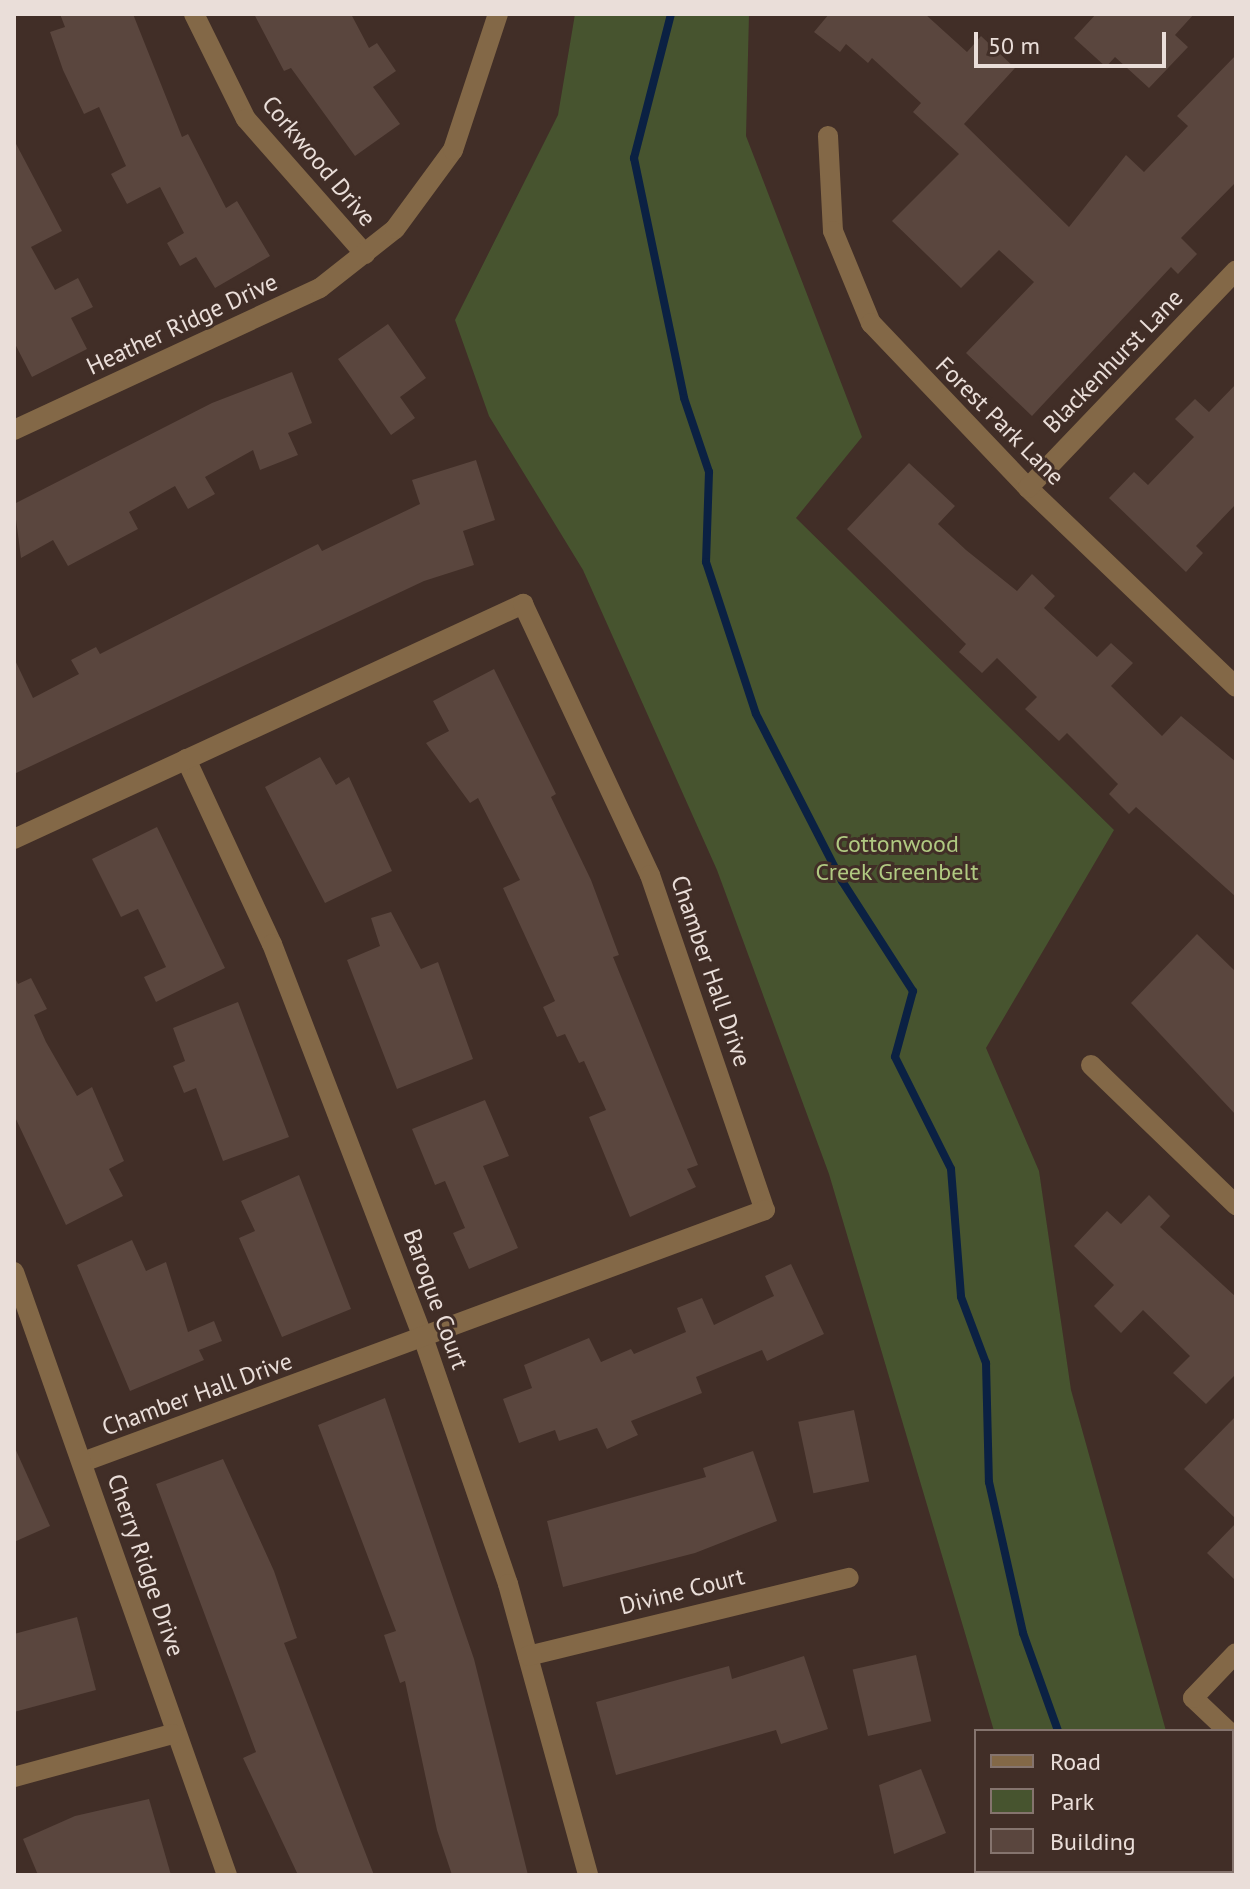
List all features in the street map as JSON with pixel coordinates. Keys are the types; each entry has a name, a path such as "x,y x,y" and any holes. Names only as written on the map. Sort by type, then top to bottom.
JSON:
{"street":[{"name":"Corkwood Drive","path":"194,14 246,119 365,254"},
{"name":"Heather Ridge Drive","path":"14,430 320,288 395,229 453,150 498,14"},
{"name":"Forest Park Lane","path":"828,136 833,231 871,323 1028,488 1236,687"},
{"name":"Blackenhurst Lane","path":"1028,488 1236,270"},
{"name":"Chamber Hall Drive","path":"14,839 523,604 650,875 765,1210 424,1340 83,1462"},
{"name":"Baroque Court","path":"186,759 272,944 424,1340 528,1656 588,1875"},
{"path":"1091,1065 1236,1205"},
{"name":"Cherry Ridge Drive","path":"14,1272 131,1589 172,1734 227,1875"},
{"name":"Divine Court","path":"528,1656 849,1578"},
{"path":"1226,1729 1193,1698 1236,1653"},
{"path":"14,1777 172,1734"}],"green space":[{"name":"Cottonwood Creek Greenbelt","path":"575,14 749,14 746,136 862,437 796,518 1114,830 986,1048 1039,1171 1071,1390 1165,1729 993,1729 829,1174 717,870 583,570 489,416 455,320 558,115"},
{"path":"1034,1873 1223,1873 1223,1875"}],"building":[{"path":"60,14 133,14 182,137 188,134 226,208 237,201 270,256 215,288 196,257 180,266 167,243 184,233 160,187 127,204 111,174 126,166 99,107 84,114 63,70 50,32 65,27"},
{"path":"254,14 351,14 369,48 377,43 396,71 373,87 400,124 355,156 291,68 284,71"},
{"path":"829,14 925,14 967,52 981,36 1015,68 964,124 1069,227 1126,155 1144,172 1188,126 1177,116 1236,55 1236,182 1181,238 1197,254 1178,274 1171,267 1032,416 966,353 1034,282 999,250 961,288 892,221 959,154 913,112 921,103 872,58 868,63 846,44 840,52 814,32"},
{"path":"1096,14 1194,14 1175,35 1188,47 1149,88 1115,57 1106,67 1074,38"},
{"path":"14,140 62,231 31,247 55,290 78,278 93,307 71,318 87,349 32,377 14,342"},
{"path":"388,324 426,378 400,397 415,418 391,435 338,359"},
{"path":"292,372 312,423 288,433 298,455 260,470 253,450 205,477 215,494 188,509 175,486 129,512 138,529 68,566 53,540 21,558 14,504 212,403"},
{"path":"1236,384 1236,504 1196,546 1203,553 1186,572 1109,498 1134,472 1148,485 1194,437 1175,419 1195,399 1209,412"},
{"path":"476,460 495,520 463,531 474,565 424,581 14,774 14,658 33,698 79,674 71,660 96,647 100,654 318,544 322,551 420,504 412,480"},
{"path":"909,463 955,506 938,524 966,550 1017,591 1032,574 1055,596 1044,608 1097,657 1111,643 1133,663 1111,686 1162,736 1181,716 1236,762 1236,897 1136,807 1129,814 1109,794 1118,784 1067,733 1059,741 1025,709 1037,697 997,658 982,673 959,652 966,644 847,529"},
{"path":"494,669 556,794 551,797 591,880 619,955 613,957 698,1165 687,1169 696,1187 630,1217 589,1117 606,1110 584,1061 579,1063 565,1034 557,1037 543,1007 555,1001 503,888 520,880 478,798 470,803 426,743 449,731 433,701"},
{"path":"320,757 336,785 349,777 392,871 325,903 265,787"},
{"path":"157,827 225,968 156,1002 144,977 166,967 138,909 121,917 92,859"},
{"path":"391,912 421,969 438,962 473,1059 397,1089 347,960 380,946 371,918"},
{"path":"1197,934 1236,972 1236,1115 1131,1003"},
{"path":"14,976 18,984 31,978 47,1009 34,1015 46,1042 77,1096 92,1087 124,1161 109,1169 123,1196 66,1225 14,1115"},
{"path":"238,1002 289,1137 223,1161 196,1088 184,1093 173,1066 185,1061 173,1028"},
{"path":"485,1100 509,1156 483,1166 518,1248 469,1269 453,1233 465,1228 445,1181 435,1185 412,1129"},
{"path":"299,1175 351,1309 282,1337 239,1238 255,1231 241,1201"},
{"path":"1149,1195 1170,1216 1160,1227 1236,1297 1236,1374 1206,1404 1173,1373 1190,1356 1143,1310 1121,1333 1094,1306 1114,1285 1074,1246 1107,1211 1121,1224"},
{"path":"132,1240 146,1271 166,1262 188,1332 214,1321 222,1341 199,1350 204,1360 130,1391 77,1265"},
{"path":"791,1264 824,1334 767,1361 762,1350 696,1377 702,1393 631,1421 638,1435 607,1449 597,1428 559,1441 555,1430 519,1443 503,1399 532,1388 524,1365 589,1338 601,1362 631,1349 634,1354 686,1332 677,1308 702,1298 714,1325 774,1296 765,1276"},
{"path":"385,1398 474,1659 528,1875 452,1875 437,1830 405,1681 400,1683 384,1635 396,1631 318,1425"},
{"path":"854,1410 869,1481 813,1493 798,1422"},
{"path":"1236,1416 1236,1519 1184,1469"},
{"path":"14,1446 50,1526 14,1542"},
{"path":"753,1451 777,1521 695,1553 563,1587 547,1521 706,1477 703,1468"},
{"path":"223,1459 274,1571 297,1638 284,1643 374,1875 298,1875 243,1758 256,1752 156,1484"},
{"path":"1236,1523 1236,1581 1207,1553"},
{"path":"77,1617 96,1690 14,1712 14,1634"},
{"path":"916,1655 931,1721 868,1736 853,1670"},
{"path":"804,1656 828,1729 781,1744 776,1730 616,1775 596,1702 729,1666 732,1679"},
{"path":"921,1769 946,1833 894,1854 879,1785"},
{"path":"149,1799 171,1875 38,1875 23,1839 75,1816"}],"waterway":[{"path":"671,14 634,158 684,398 709,472 706,562 756,714 842,881 913,991 895,1057 951,1169 961,1297 986,1363 989,1482 1023,1633 1057,1729"}]}
